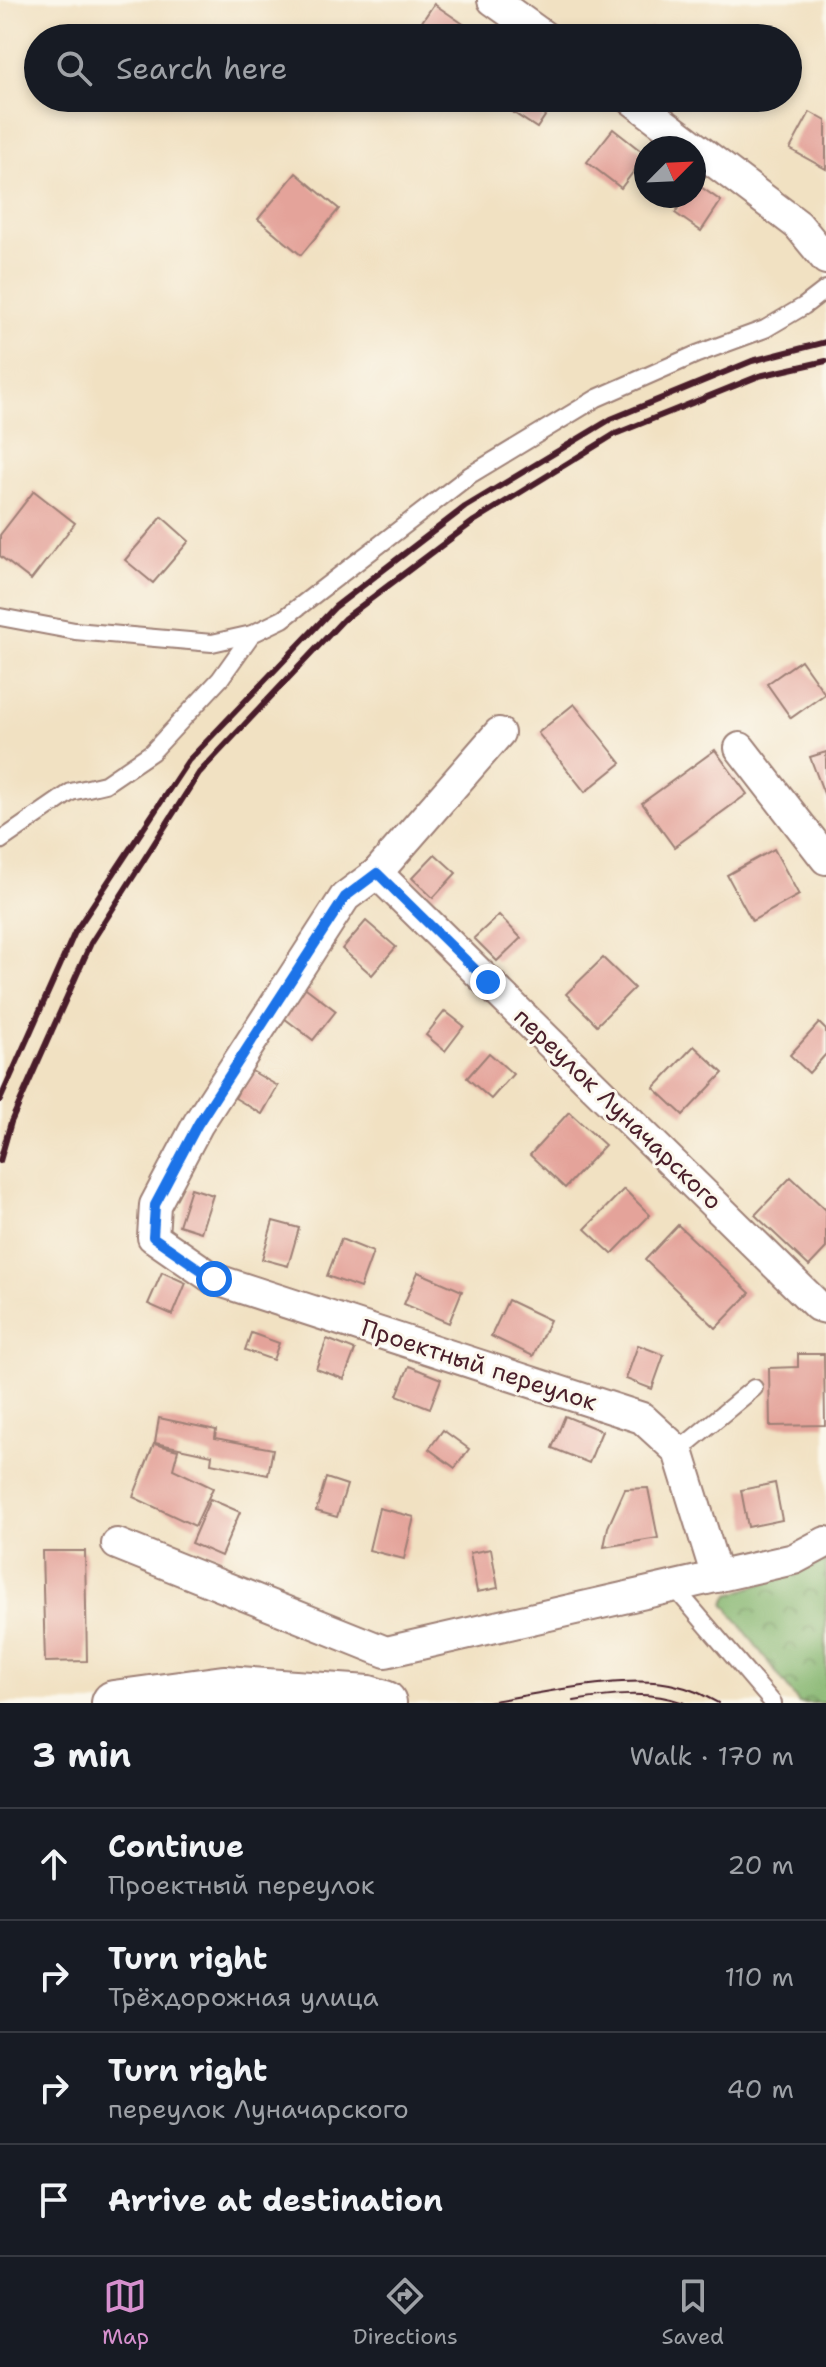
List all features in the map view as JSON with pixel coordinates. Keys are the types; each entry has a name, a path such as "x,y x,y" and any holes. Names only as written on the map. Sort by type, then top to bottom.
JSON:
{"main road":[{"path":"114,1703 224,1688 376,1700"}],"street":[{"path":"493,0 526,24"},
{"path":"649,112 798,225 826,259"},
{"path":"377,873 499,733"},
{"path":"740,748 826,859"},
{"name":"Проектный переулок","path":"377,873 345,897 198,1124 155,1205 153,1237 214,1279 642,1418 678,1451"},
{"name":"переулок Луначарского","path":"377,873 818,1306 826,1308"},
{"path":"678,1451 717,1577"},
{"path":"117,1544 386,1652 794,1559 826,1542"},
{"path":"376,1700 386,1652"}],"lane":[{"path":"0,617 75,631 173,642 212,643 252,634 283,619 470,475 597,398 697,354 765,329 826,289"},
{"path":"0,841 71,792 105,784 152,752 220,679 252,634"},
{"path":"678,1451 754,1388"},
{"path":"674,1587 773,1703"}],"green space":[{"path":"826,1561 826,1703 799,1703 724,1603 729,1595"}],"building":[{"path":"434,4 463,24 420,24"},
{"path":"512,112 548,112 537,128"},
{"path":"810,112 826,121 826,169 790,149"},
{"path":"613,129 634,146 634,171 621,188 587,162"},
{"path":"296,173 339,209 301,255 258,219"},
{"path":"706,191 721,201 701,231 675,213 678,208 706,208"},
{"path":"34,491 75,523 31,580 0,556 0,535"},
{"path":"162,517 189,541 153,583 125,560"},
{"path":"801,660 825,694 791,718 767,684"},
{"path":"574,704 621,763 585,792 538,733"},
{"path":"715,750 747,794 674,847 642,803"},
{"path":"826,752 826,799 810,757"},
{"path":"774,849 799,895 752,921 727,875"},
{"path":"435,854 456,873 433,898 412,878"},
{"path":"499,915 521,938 497,961 474,938"},
{"path":"366,921 396,947 372,975 342,949"},
{"path":"603,958 634,988 597,1025 566,994"},
{"path":"302,985 336,1011 313,1040 280,1015"},
{"path":"445,1011 464,1026 445,1051 426,1035"},
{"path":"819,1023 826,1030 826,1054 809,1073 790,1055"},
{"path":"694,1046 723,1073 683,1115 654,1088"},
{"path":"489,1053 513,1074 491,1099 467,1078"},
{"path":"250,1070 278,1086 262,1114 235,1098"},
{"path":"569,1112 605,1145 565,1188 530,1155"},
{"path":"791,1177 826,1210 826,1248 809,1266 755,1215"},
{"path":"191,1188 213,1195 201,1232 179,1225"},
{"path":"624,1189 650,1215 612,1254 585,1229"},
{"path":"273,1221 299,1228 288,1266 262,1259"},
{"path":"678,1225 750,1293 716,1328 645,1260"},
{"path":"341,1239 373,1252 360,1288 327,1276"},
{"path":"162,1272 186,1283 173,1315 148,1304"},
{"path":"418,1272 462,1291 449,1323 404,1304"},
{"path":"508,1300 550,1320 533,1356 491,1336"},
{"path":"251,1333 279,1343 273,1360 245,1350"},
{"path":"327,1339 355,1350 344,1379 316,1369"},
{"path":"638,1345 664,1355 652,1389 626,1379"},
{"path":"798,1354 824,1354 825,1425 770,1426 769,1368 798,1367"},
{"path":"409,1366 441,1379 430,1408 397,1395"},
{"path":"565,1416 602,1431 589,1463 552,1448"},
{"path":"159,1418 216,1430 215,1438 273,1449 268,1475 211,1463 212,1455 155,1443"},
{"path":"443,1430 469,1449 455,1468 429,1449"},
{"path":"154,1444 178,1450 173,1469 213,1488 195,1526 133,1497"},
{"path":"326,1478 347,1485 337,1517 316,1511"},
{"path":"775,1483 782,1520 748,1527 741,1490"},
{"path":"648,1488 658,1538 604,1547 608,1527 625,1489"},
{"path":"210,1499 240,1512 221,1556 191,1543"},
{"path":"379,1508 414,1517 404,1559 369,1550"},
{"path":"491,1549 498,1588 477,1592 470,1553"},
{"path":"42,1551 85,1551 87,1661 45,1662"}],"tram line":[{"path":"481,1703 581,1686 634,1682 683,1687 718,1703"},
{"path":"574,1701 643,1695 684,1703"}],"railway":[{"path":"0,1100 75,932 188,761 335,607 465,507 611,419 752,361 826,342"},
{"path":"0,1161 11,1122 91,943 199,773 344,619 474,521 615,434 759,376 826,361"}],"route":[{"path":"214,1279 153,1237 155,1205 198,1124 345,897 377,873 488,982"}]}
